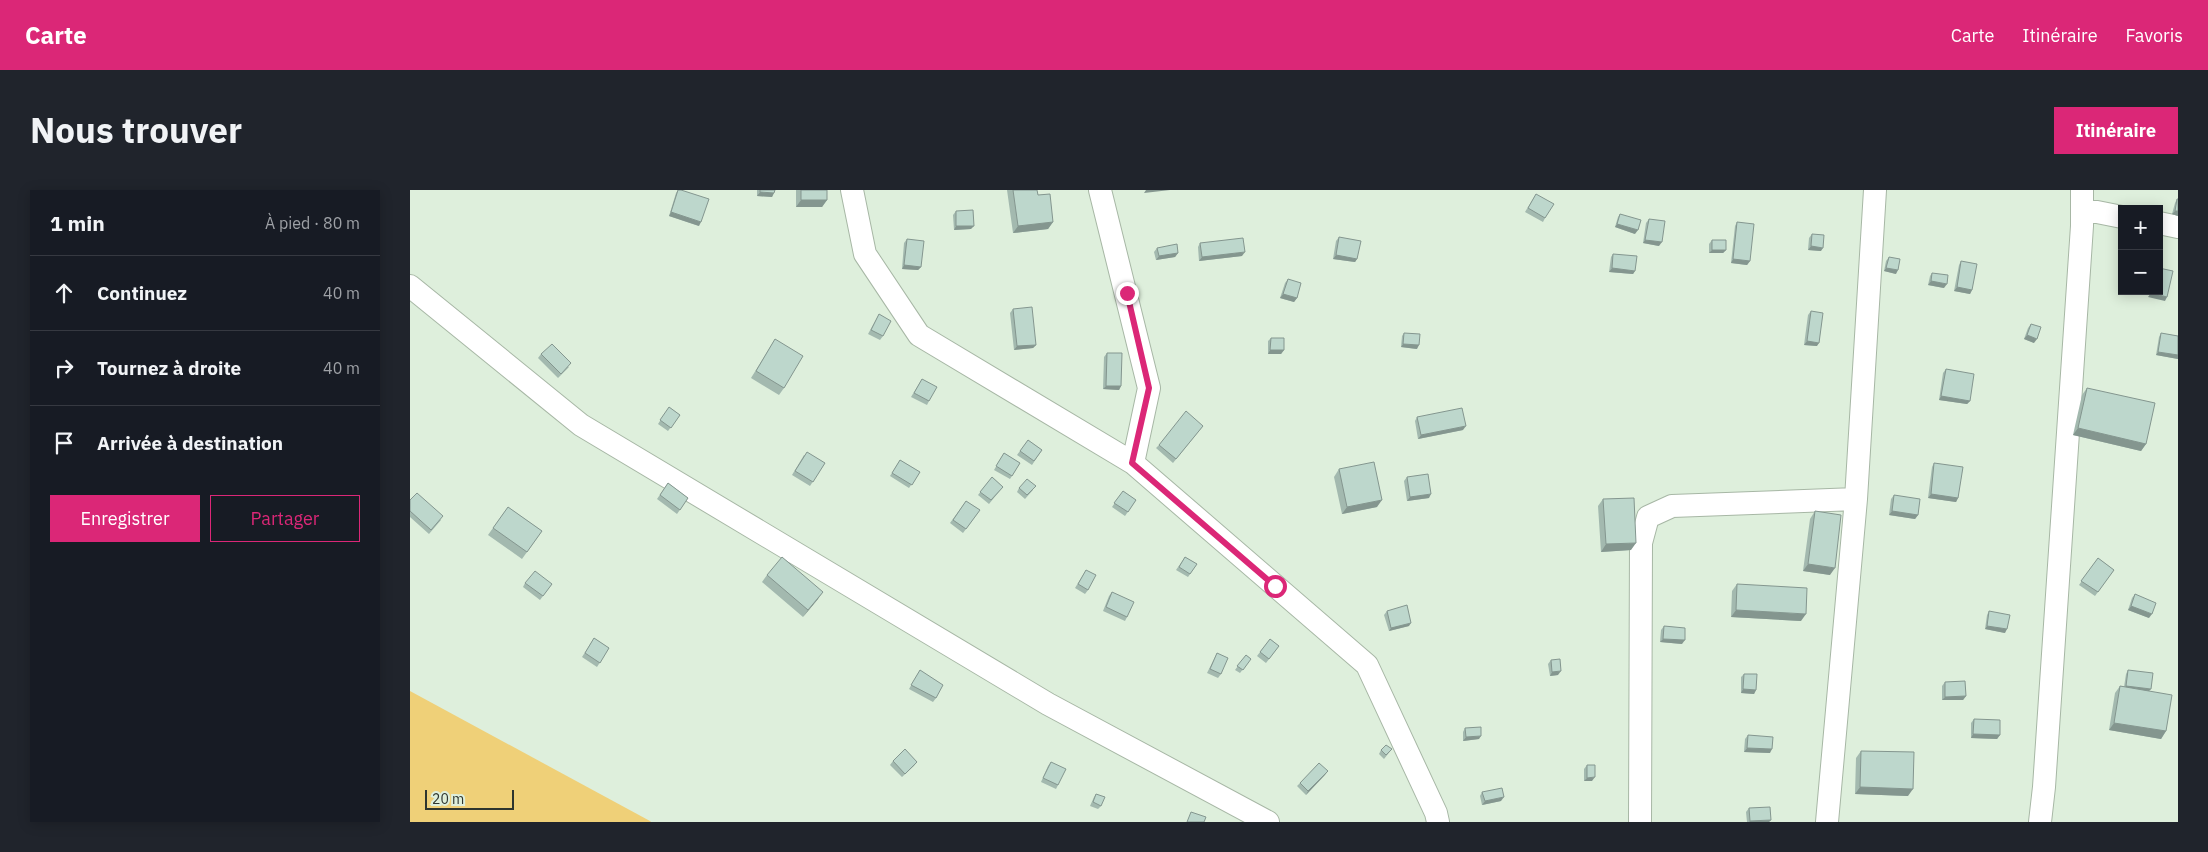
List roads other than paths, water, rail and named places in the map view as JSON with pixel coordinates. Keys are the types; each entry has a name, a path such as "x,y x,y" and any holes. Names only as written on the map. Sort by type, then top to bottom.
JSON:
{"street":[{"path":"852,190 865,254 919,334 1132,463 1367,665 1436,812 1438,822"},
{"path":"1100,190 1149,388 1132,463"},
{"path":"1827,822 1856,499 1876,190"},
{"path":"2040,822 2082,200 2118,214"},
{"path":"2163,224 2178,227"},
{"path":"410,286 581,425 1048,704 1268,822"},
{"path":"1640,822 1641,543 1648,516 1672,506 1856,499"}]}
